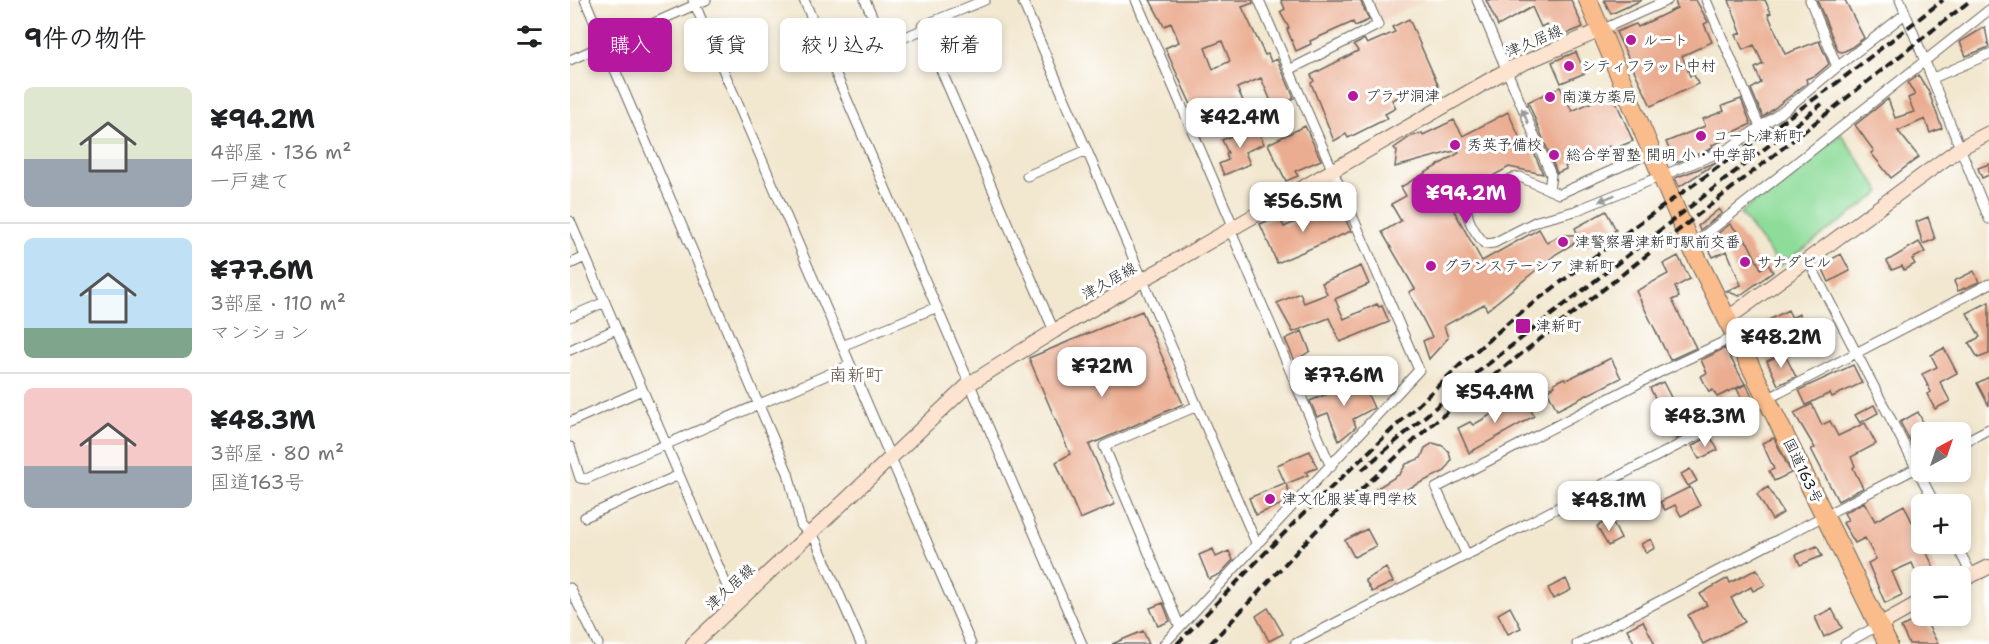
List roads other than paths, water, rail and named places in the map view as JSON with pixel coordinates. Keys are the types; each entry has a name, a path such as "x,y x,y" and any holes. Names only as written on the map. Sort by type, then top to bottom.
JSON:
{"highway":[{"name":"国道163号","path":"1588,0 1691,246 1888,644"}],"main road":[{"name":"津久居線","path":"693,644 969,384 1054,331 1506,70 1601,30"},
{"path":"1727,319 1960,148 1989,133"},
{"path":"1971,576 1989,567"},
{"path":"1879,625 1911,608"}],"street":[{"path":"585,0 593,18"},
{"path":"661,18 694,2 706,0"},
{"path":"804,0 812,18"},
{"path":"866,0 874,18"},
{"path":"941,18 985,0"},
{"path":"1022,0 1257,545"},
{"path":"1136,0 1331,467"},
{"path":"1164,644 1419,370 1259,0"},
{"path":"1289,70 1378,25 1366,0"},
{"path":"1477,0 1551,175 1549,190"},
{"path":"1601,30 1668,0"},
{"path":"1706,0 1760,127"},
{"path":"1810,0 1837,67"},
{"path":"1900,0 1960,148 1986,203 1989,219"},
{"path":"694,2 971,644"},
{"path":"1691,246 1989,10"},
{"path":"1652,153 1559,194 1520,177 1513,178 1473,197 1467,203 1466,213 1478,237 1485,244 1494,243 1537,221 1575,211 1728,149 1760,127 1905,14"},
{"path":"570,60 588,52"},
{"path":"1933,78 1989,54"},
{"path":"616,72 788,473 801,525 816,542 861,644"},
{"path":"835,72 1082,644"},
{"path":"943,72 1054,331"},
{"path":"1027,176 1087,150"},
{"path":"570,221 573,235 585,257 735,605"},
{"path":"570,264 585,257"},
{"path":"1808,260 1856,354 1911,452"},
{"path":"1295,644 1989,284"},
{"path":"570,317 604,302"},
{"path":"842,346 937,307"},
{"path":"570,350 616,329"},
{"path":"1467,556 1436,488 1646,379 1736,336"},
{"path":"570,447 580,478 586,479 850,364"},
{"path":"570,422 642,390"},
{"path":"1180,627 1104,446 1197,406"},
{"path":"1971,438 1989,429"},
{"path":"1577,644 1911,470"},
{"path":"585,517 679,475"},
{"path":"570,588 598,644"},
{"path":"1845,644 1879,625"}],"railway":[{"path":"1177,644 1295,522 1460,365 1515,317 1631,229 1838,82 1943,0"},
{"path":"1210,644 1316,531 1431,425 1971,0"},
{"path":"1362,470 1469,379 1822,104"}],"place":[{"name":"ルート","path":"1631,40"},
{"name":"シティフラット中村","path":"1569,66"},
{"name":"プラザ洞津","path":"1353,96"},
{"name":"南漢方薬局","path":"1550,97"},
{"name":"コート津新町","path":"1701,136"},
{"name":"秀英予備校","path":"1455,145"},
{"name":"総合学習塾 開明 小・中学部","path":"1554,155"},
{"name":"津警察署津新町駅前交番","path":"1563,242"},
{"name":"サナダビル","path":"1745,262"},
{"name":"グランステーシア 津新町","path":"1431,266"},
{"name":"津新町","path":"1523,326"},
{"name":"津文化服装専門学校","path":"1270,499"}],"district":[{"name":"南新町","path":"856,375"}]}
